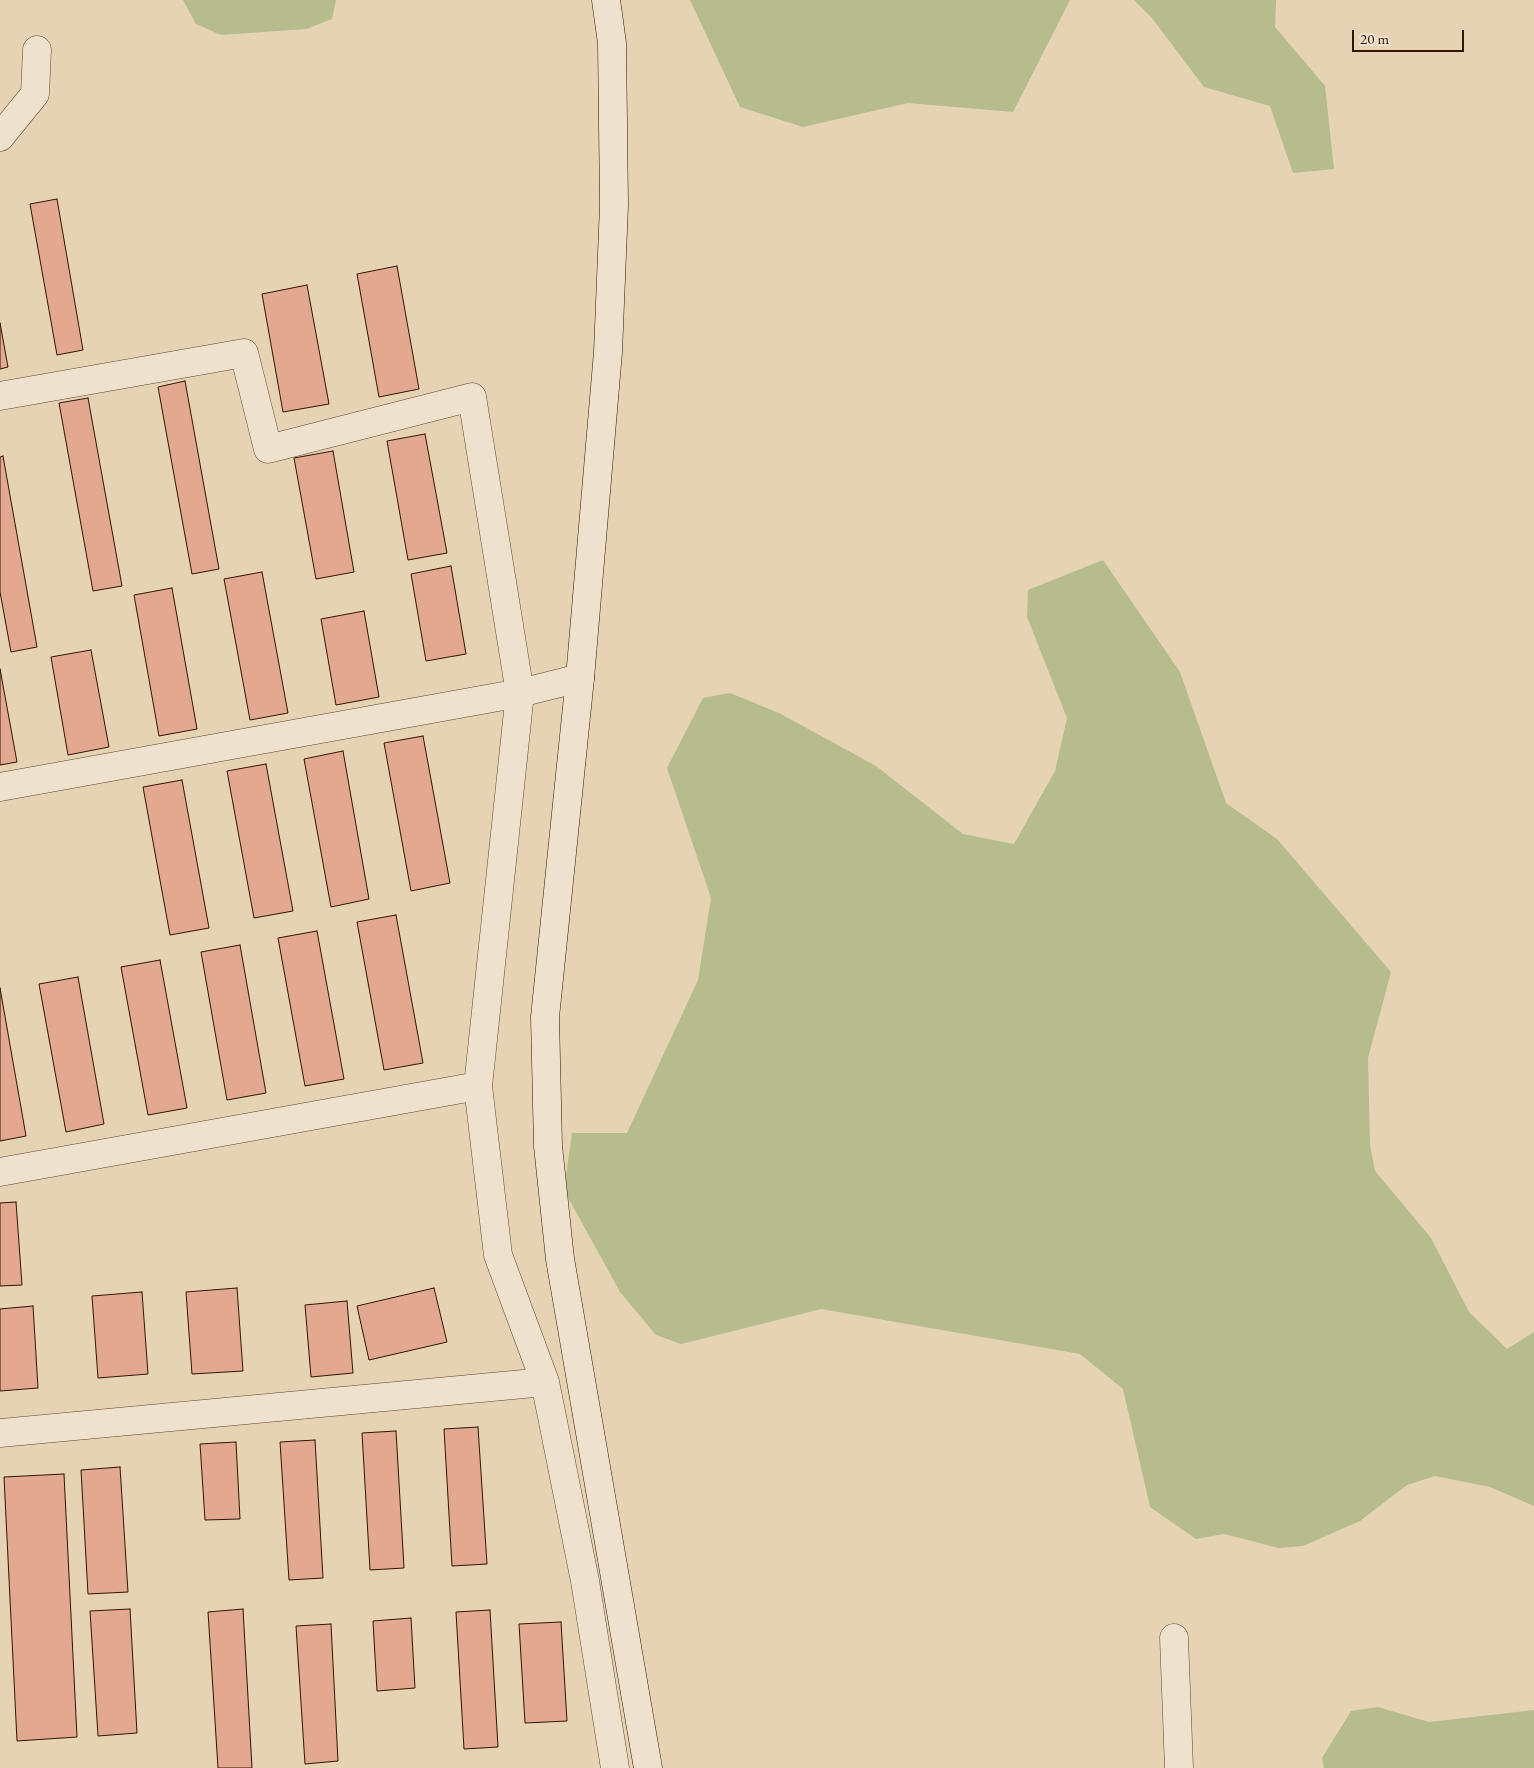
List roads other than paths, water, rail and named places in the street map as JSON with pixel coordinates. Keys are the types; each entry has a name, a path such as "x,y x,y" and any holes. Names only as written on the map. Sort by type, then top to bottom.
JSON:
{"street":[{"path":"606,0 612,43 613,234 608,352 580,678 545,1017 548,1146 560,1259 648,1768"},
{"path":"0,137 34,94 37,50"},
{"path":"0,396 244,353 268,449 472,397 520,693 478,1086 498,1255 544,1382 585,1581 615,1768"},
{"path":"0,787 520,693 580,678"},
{"path":"0,1172 478,1086"},
{"path":"0,1433 544,1382"},
{"path":"1174,1638 1179,1768"}]}
